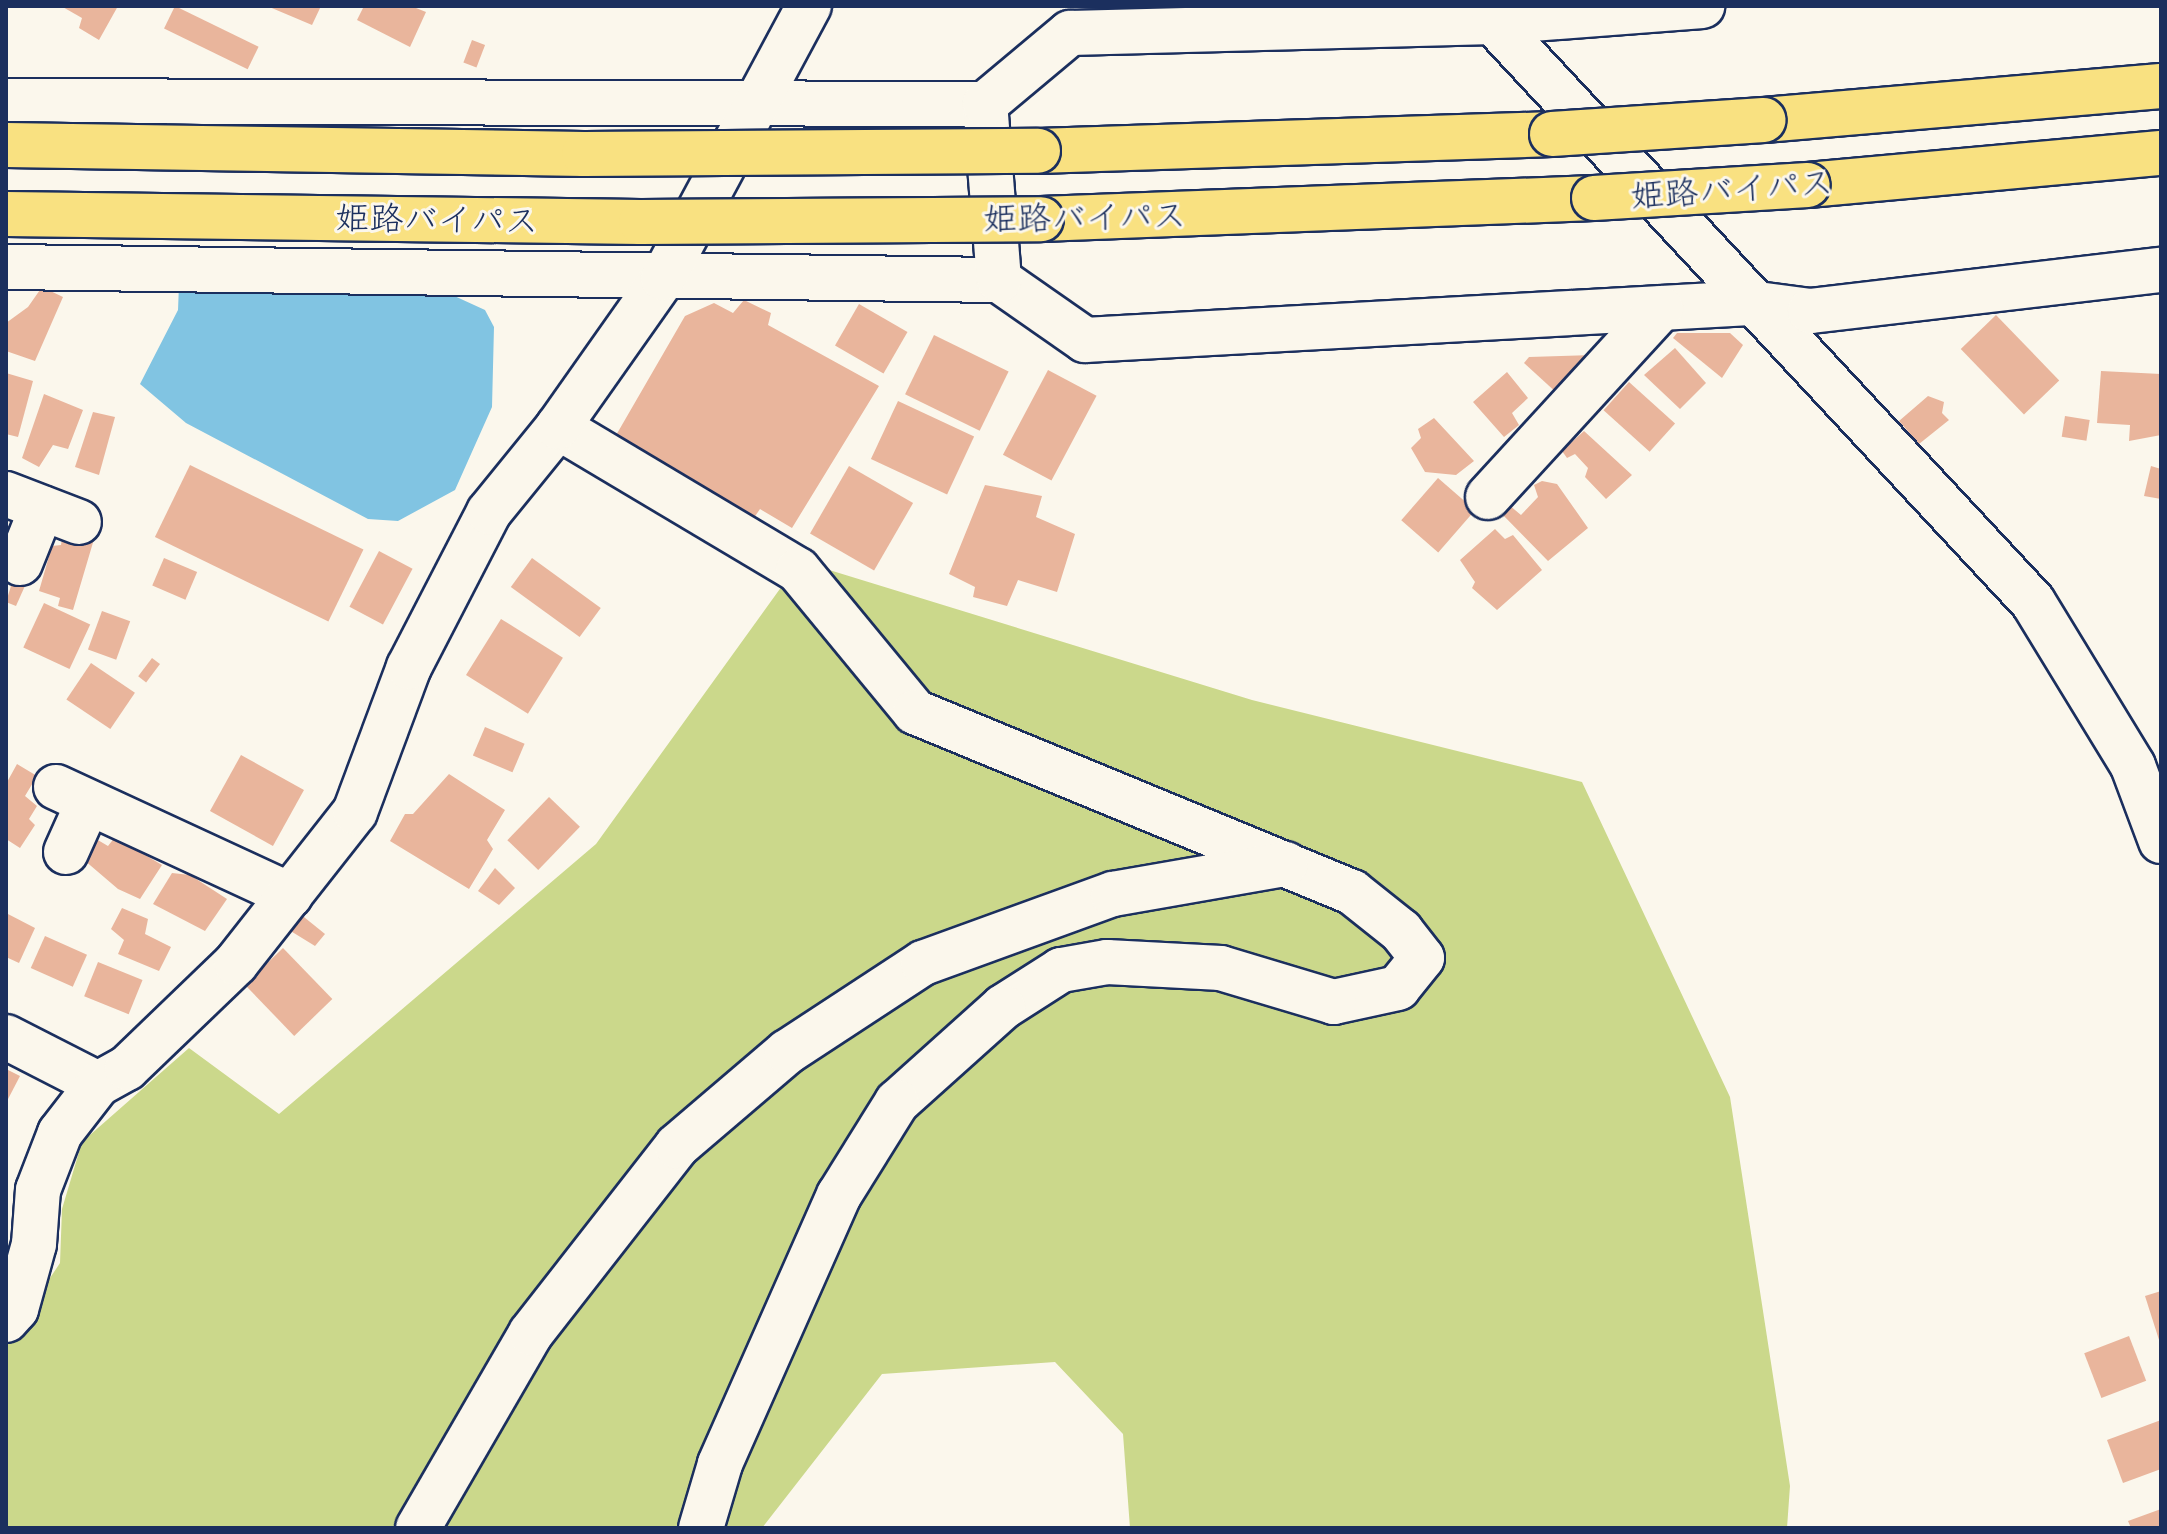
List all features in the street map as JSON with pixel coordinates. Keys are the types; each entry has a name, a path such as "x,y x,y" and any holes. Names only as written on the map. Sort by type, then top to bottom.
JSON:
{"highway":[{"name":"姫路バイパス","path":"6,145 584,154 1038,151 1552,134 1764,120 2161,86"},
{"name":"姫路バイパス","path":"6,214 641,222 1041,219 1594,198 1808,185 2161,153"}],"street":[{"path":"6,1320 16,1309 21,1214 38,1190 60,1133 98,1084 127,1068 236,963 355,812 409,667 489,512 558,427 663,278 762,99 809,6"},
{"path":"6,101 762,99 985,104 1070,33 1702,6"},
{"path":"1486,14 1750,303 2033,602 2133,766 2161,841"},
{"path":"985,104 999,280"},
{"path":"6,267 999,280 1085,340 1750,303 1810,311 2161,270"},
{"path":"1488,497 1661,308"},
{"path":"558,427 798,570 915,712 1352,892 1401,931 1422,958 1398,988 1334,1002 1221,968 1107,962 1061,970 1003,1007 897,1102 839,1195 720,1464 701,1528"},
{"path":"20,563 42,508"},
{"path":"66,852 72,795 290,895"},
{"path":"418,1528 531,1333 677,1146 787,1052 923,963 1113,894 1285,864"},
{"path":"6,1037 98,1084"}],"green space":[{"path":"800,561 1252,700 1582,782 1730,1097 1790,1486 1787,1528 1130,1528 1123,1434 1055,1362 882,1374 762,1528 6,1528 6,1344 60,1263 62,1209 82,1142 189,1048 279,1114 596,844"}],"water":[{"path":"356,251 485,310 494,327 492,407 455,490 398,521 368,519 186,423 140,384 178,310 180,259"}],"building":[{"path":"61,6 118,6 99,40 79,28 82,18"},
{"path":"175,6 259,47 248,69 164,28"},
{"path":"267,6 321,6 312,25"},
{"path":"364,6 411,6 426,12 410,47 357,20"},
{"path":"472,40 485,45 476,67 463,62"},
{"path":"42,287 63,297 35,361 6,351 6,323 28,307"},
{"path":"744,300 771,313 768,325 879,386 792,528 760,509 747,528 615,437 685,316 714,303 733,313"},
{"path":"859,304 907,332 883,374 835,346"},
{"path":"1996,315 2059,380 2024,414 1961,349"},
{"path":"1677,333 1730,333 1743,345 1722,378 1673,338"},
{"path":"934,335 1009,371 980,431 905,394"},
{"path":"1675,348 1706,383 1680,409 1644,375"},
{"path":"1593,355 1559,395 1524,363 1529,357"},
{"path":"1048,370 1097,396 1051,481 1003,455"},
{"path":"2101,371 2161,374 2161,435 2129,441 2130,425 2097,423"},
{"path":"1507,372 1528,398 1512,413 1519,425 1504,437 1473,402"},
{"path":"6,373 33,381 18,437 6,434"},
{"path":"1629,382 1675,423 1650,452 1604,410"},
{"path":"44,394 83,410 68,449 53,445 39,467 22,458"},
{"path":"1928,396 1944,402 1942,413 1949,420 1919,444 1899,421"},
{"path":"898,401 974,436 947,495 871,459"},
{"path":"93,412 115,417 99,475 75,467"},
{"path":"2065,416 2090,420 2086,441 2062,437"},
{"path":"1434,418 1474,461 1456,475 1425,472 1411,448 1421,438 1418,429"},
{"path":"1584,431 1632,475 1606,499 1585,477 1588,468 1575,454 1567,458 1562,451"},
{"path":"190,465 363,550 328,622 155,537"},
{"path":"849,466 913,503 874,571 810,534"},
{"path":"2151,466 2161,469 2161,499 2144,496"},
{"path":"1438,478 1475,510 1438,552 1401,520"},
{"path":"1542,481 1557,484 1588,528 1548,561 1500,512 1509,505 1521,515 1538,497 1534,485"},
{"path":"985,485 1042,496 1036,517 1075,534 1057,592 1018,580 1007,606 973,597 975,587 949,574"},
{"path":"87,524 97,529 73,610 58,606 60,598 39,591 52,546 61,545 62,538 80,544"},
{"path":"1495,529 1505,539 1513,535 1542,570 1497,610 1472,588 1475,582 1460,560"},
{"path":"379,551 413,569 383,624 349,607"},
{"path":"164,558 197,572 185,600 152,586"},
{"path":"532,558 601,608 580,637 511,587"},
{"path":"15,573 28,579 16,606 6,602"},
{"path":"44,603 90,625 70,669 23,647"},
{"path":"102,611 130,621 116,660 88,650"},
{"path":"501,619 563,658 528,714 466,675"},
{"path":"152,658 160,664 146,682 138,676"},
{"path":"91,663 135,693 110,729 66,699"},
{"path":"485,727 525,744 512,772 473,756"},
{"path":"241,755 304,790 273,846 210,811"},
{"path":"17,764 37,776 25,796 37,806 29,819 35,825 20,848 6,839 6,784"},
{"path":"449,774 505,810 487,840 493,849 469,889 390,841 405,814 413,814"},
{"path":"549,797 580,827 538,870 507,840"},
{"path":"91,836 108,846 115,837 162,865 140,899 118,889 77,854"},
{"path":"495,868 515,888 499,905 478,891"},
{"path":"172,873 190,875 227,899 205,931 153,904"},
{"path":"122,908 148,919 145,934 171,947 159,971 118,954 124,940 111,929"},
{"path":"6,913 35,928 19,963 6,957"},
{"path":"299,913 325,934 315,946 289,930"},
{"path":"45,936 87,955 73,987 31,968"},
{"path":"283,948 332,999 294,1036 245,985"},
{"path":"98,962 143,980 129,1014 84,996"},
{"path":"6,1069 20,1076 6,1103"},
{"path":"2161,1291 2161,1343 2160,1343 2145,1296"},
{"path":"2129,1336 2146,1381 2101,1398 2084,1353"},
{"path":"2161,1420 2161,1469 2123,1483 2107,1440"},
{"path":"2161,1509 2161,1528 2131,1528 2128,1521"}]}
